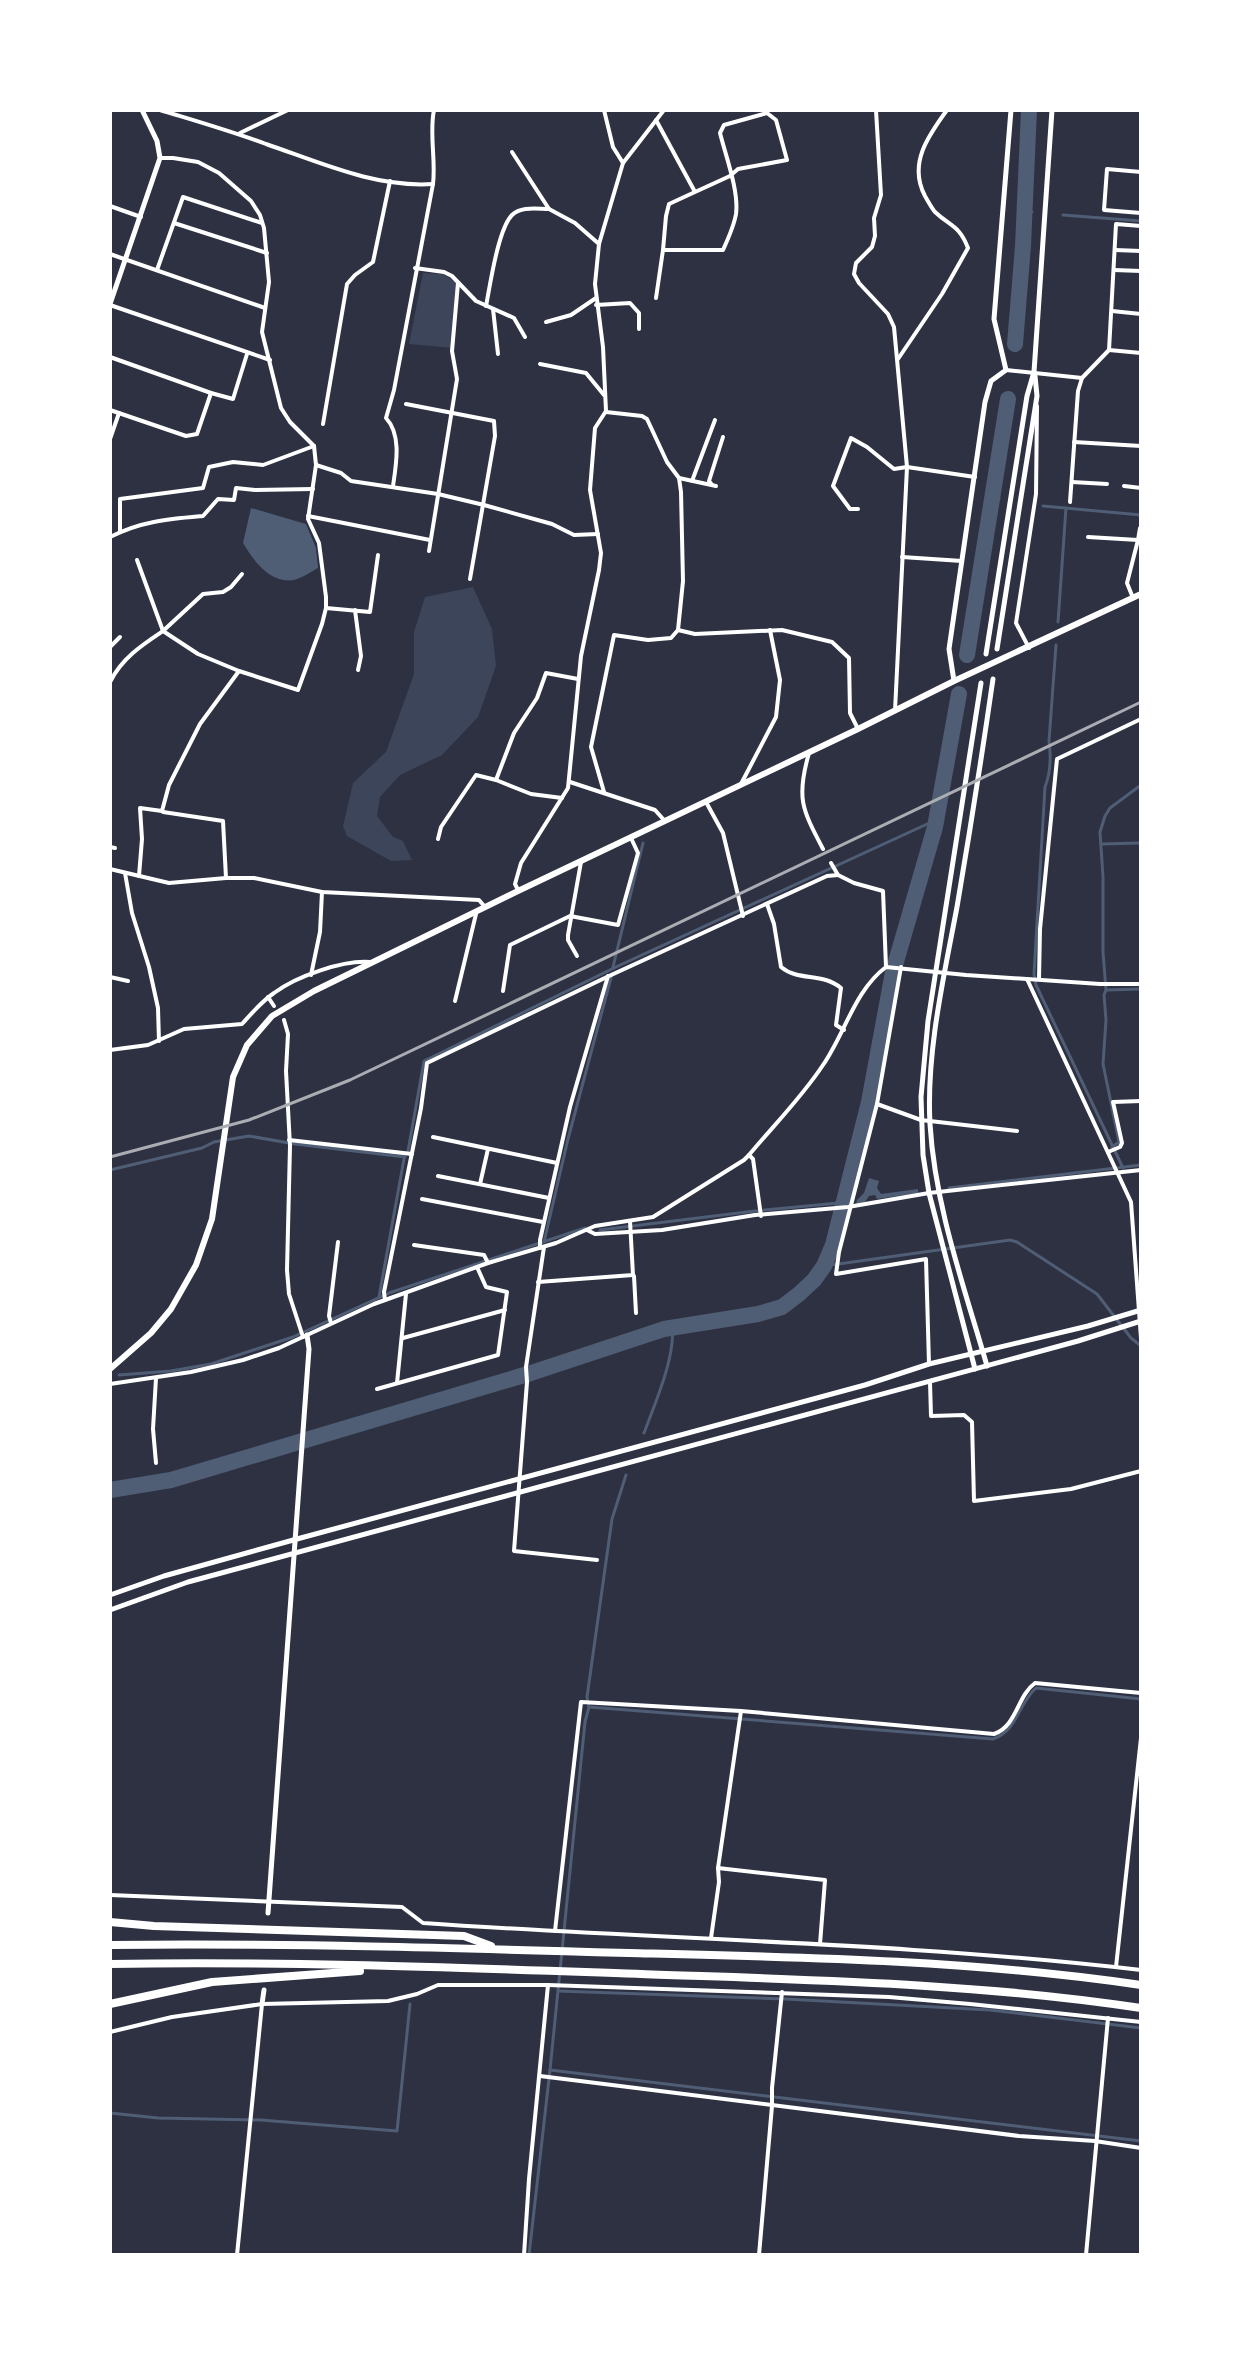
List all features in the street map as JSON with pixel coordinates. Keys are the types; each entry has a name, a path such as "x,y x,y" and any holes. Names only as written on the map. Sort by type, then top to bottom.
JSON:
{"highway":[{"path":"110,1922 464,1936 501,1950"},
{"path":"110,1945 409,1947 860,1961 1003,1970 1141,1985"},
{"path":"110,1964 408,1967 874,1983 990,1991 1141,2008"},
{"path":"110,2004 212,1982 408,1967"}],"main road":[{"path":"110,1369 151,1333 171,1309 196,1265 212,1219 233,1077 240,1058 256,1033 272,1016 292,1002 518,891 1141,594"}],"street":[{"path":"142,110 157,141 160,158 110,305 270,360"},
{"path":"160,110 362,177 433,184"},
{"path":"237,134 288,110"},
{"path":"393,486 397,458 393,425 386,418 433,184 434,110"},
{"path":"604,110 613,147 623,163"},
{"path":"518,891 515,884 521,863 569,782 581,656 599,570 601,553 590,490 595,428 606,411 603,347 596,305 599,244 623,163 664,110"},
{"path":"876,110 881,195 874,218 872,247 856,263 854,274 888,314 894,327 907,467 895,711"},
{"path":"897,361 942,294 968,248 962,232 933,210 922,190 918,169 919,155 947,110"},
{"path":"1006,370 994,319 1011,110"},
{"path":"1029,648 1016,623 1036,494 1037,396 1034,372 1052,110"},
{"path":"656,298 669,204 730,176 738,169 787,160 776,120 767,113 724,125 720,133 730,176 736,203 736,216 723,250 663,250"},
{"path":"656,120 695,192"},
{"path":"512,152 549,209"},
{"path":"137,560 163,631 198,654 298,690 326,608 319,543 308,516 316,465 314,446 281,408 262,332 269,282 262,223 251,201 219,173 198,162 160,158"},
{"path":"1141,172 1107,169 1104,210 1141,213"},
{"path":"323,424 347,284 373,262 390,181"},
{"path":"157,270 183,197 262,223"},
{"path":"110,206 141,217"},
{"path":"486,306 504,229 512,215 525,208 549,209 575,223 599,244"},
{"path":"174,223 267,253"},
{"path":"1070,502 1078,391 1082,378 1109,350 1116,224 1141,226"},
{"path":"1115,249 1141,251"},
{"path":"110,254 265,308"},
{"path":"415,268 452,276 476,301 514,318 525,337"},
{"path":"1114,270 1141,271"},
{"path":"429,551 457,379 452,351 458,283"},
{"path":"546,322 571,315 596,298"},
{"path":"596,305 630,303 639,313 639,329"},
{"path":"493,309 498,354"},
{"path":"1111,311 1141,314"},
{"path":"1109,350 1141,353"},
{"path":"110,357 233,399 247,354"},
{"path":"540,364 586,373 604,395"},
{"path":"954,681 949,649 988,388 991,381 1006,370 1082,378"},
{"path":"986,654 1027,396 1034,372"},
{"path":"110,410 186,436 197,434 211,393"},
{"path":"997,649 1037,396"},
{"path":"406,404 494,421 495,436 470,579"},
{"path":"604,792 591,747 614,635 648,640 671,638 678,630 683,558 679,478 667,462 647,419 606,411"},
{"path":"110,439 119,413"},
{"path":"692,481 715,420"},
{"path":"679,478 714,486 709,481 723,437"},
{"path":"858,509 850,509 833,486 851,438 894,469 907,467 975,477"},
{"path":"1074,442 1141,446"},
{"path":"120,532 120,499 203,488 209,467 233,462 263,465 314,446"},
{"path":"316,465 341,473 351,481 438,494 484,505 552,524 574,535 598,534"},
{"path":"1072,482 1107,484"},
{"path":"1124,486 1141,488"},
{"path":"110,537 149,522 203,516 218,499 234,500 236,488 313,489"},
{"path":"308,516 430,540"},
{"path":"1133,598 1127,583 1140,528"},
{"path":"1088,537 1138,540"},
{"path":"326,608 370,612 378,555"},
{"path":"902,557 962,561"},
{"path":"110,682 116,670 135,650 163,631 203,594 223,592 242,574"},
{"path":"355,610 361,656 358,670"},
{"path":"678,630 695,634 770,630 832,642 845,654 851,668 850,713 858,729"},
{"path":"741,784 776,717 780,680 770,630"},
{"path":"110,647 120,637"},
{"path":"162,811 169,785 200,724 239,671"},
{"path":"496,780 514,733 537,698 546,673 578,679"},
{"path":"987,1366 938,1193 930,1122 932,1071 945,973 993,679"},
{"path":"975,1369 929,1193 921,1120 921,1073 981,683"},
{"path":"1141,719 1057,759 1034,980 1112,1151 1116,1170 1131,1202 1141,1338"},
{"path":"809,753 801,782 802,803 823,849"},
{"path":"438,839 441,827 476,775 531,794 562,798"},
{"path":"569,782 655,810 664,822"},
{"path":"706,802 723,833 742,911"},
{"path":"139,876 142,839 140,808 223,821 226,878"},
{"path":"503,991 510,945 570,916 618,925 638,853 631,838"},
{"path":"577,956 568,940 581,862"},
{"path":"832,866 838,875 854,883 883,891 888,967"},
{"path":"110,869 169,883 254,878 322,892 479,900 485,908"},
{"path":"125,873 132,913 158,1008 159,1041"},
{"path":"385,1297 427,1063 742,911 767,904 827,876 838,875"},
{"path":"311,975 320,932 322,892"},
{"path":"767,904 774,924 781,967 796,975 823,978 841,988 836,1025 844,1030"},
{"path":"455,1001 476,912"},
{"path":"110,1050 159,1041 184,1029 242,1024 268,997 291,982 353,961 373,962"},
{"path":"110,1384 243,1360 385,1297 406,1293 487,1261 602,1224 631,1228 653,1217 749,1155 821,1068 866,986 888,967 1034,980 1141,984"},
{"path":"900,967 877,1104 836,1274 926,1259 929,1364"},
{"path":"597,1560 514,1551 526,1367 543,1222 570,1107 610,975"},
{"path":"110,977 128,981"},
{"path":"268,997 274,1006"},
{"path":"268,1913 309,1349 289,1294 290,1142 286,1071 288,1034 284,1020"},
{"path":"1112,1151 1122,1143 1113,1102 1141,1101"},
{"path":"877,1104 930,1122 1017,1131"},
{"path":"433,1137 557,1163"},
{"path":"290,1142 412,1154"},
{"path":"480,1184 488,1149"},
{"path":"749,1155 753,1159 761,1213"},
{"path":"587,1230 595,1234 761,1213 850,1207 929,1193 1116,1170 1141,1170"},
{"path":"438,1176 549,1198"},
{"path":"422,1199 543,1222"},
{"path":"631,1228 636,1313"},
{"path":"330,1320 338,1242"},
{"path":"414,1245 484,1255 487,1261"},
{"path":"377,1389 498,1355 507,1292 486,1287 477,1267"},
{"path":"538,1282 633,1275"},
{"path":"397,1383 406,1293"},
{"path":"403,1338 505,1310"},
{"path":"110,1595 164,1576 865,1385 929,1364 1140,1311"},
{"path":"110,1610 188,1582 930,1382 1140,1321"},
{"path":"156,1378 153,1429 156,1463"},
{"path":"930,1382 931,1416 964,1415 972,1422 974,1501 1071,1489 1141,1471"},
{"path":"558,1931 581,1702 994,1734 1002,1731 1014,1716 1027,1689 1035,1683 1141,1693"},
{"path":"711,1939 740,1716"},
{"path":"1116,1967 1141,1738"},
{"path":"718,1868 825,1880 820,1944"},
{"path":"110,1895 402,1907 423,1923 985,1954 1141,1970"},
{"path":"110,2032 172,2017 262,2004 388,2001 438,1985 564,1986 956,2002 1107,2022 1141,2022"},
{"path":"524,2255 529,2179 551,1986"},
{"path":"237,2255 264,1990"},
{"path":"759,2255 782,1997"},
{"path":"1086,2255 1107,2022"},
{"path":"542,2077 1019,2136 1096,2137 1141,2148"}],"shaded area":[{"path":"423,273 443,274 457,283 453,348 409,344"},
{"path":"251,508 306,524 316,548 318,568 294,580 277,578 263,569 243,543"},
{"path":"473,587 492,629 496,666 478,717 442,755 400,775 380,797 377,816 393,837 403,841 412,860 391,861 347,836 343,826 353,783 386,752 414,674 414,632 425,597"},
{"path":"869,1178 879,1181 877,1188 881,1194 918,1189 918,1193 877,1199 875,1195 869,1196 865,1202 856,1204"}],"waterway":[{"path":"1015,344 1029,110"},
{"path":"1024,212 1032,212"},
{"path":"1063,215 1141,221"},
{"path":"967,655 1008,399"},
{"path":"991,498 999,499"},
{"path":"1043,506 1141,515"},
{"path":"1058,622 1066,508"},
{"path":"1056,645 1034,974 1036,985 1123,1168"},
{"path":"110,1490 171,1480 531,1373 664,1329 758,1314 782,1307 814,1280 833,1245 869,1102 893,972 935,827 959,694"},
{"path":"1112,1147 1119,1142 1103,1064 1106,990 1100,832 1110,808 1141,785"},
{"path":"408,1151 424,1061 618,966 936,820"},
{"path":"613,967 643,843"},
{"path":"1101,844 1141,843"},
{"path":"544,1242 612,974"},
{"path":"1106,990 1141,989"},
{"path":"110,1170 202,1148 214,1142 249,1136 405,1157"},
{"path":"379,1297 404,1159"},
{"path":"949,1188 1141,1165"},
{"path":"600,1230 849,1202"},
{"path":"119,1375 211,1364 293,1337 389,1293 585,1228"},
{"path":"824,1266 1010,1240 1097,1294 1131,1338 1141,1346"},
{"path":"644,1433 668,1366 672,1327"},
{"path":"626,1475 612,1519 587,1697 589,1707 550,2070 1141,2141"},
{"path":"589,1707 993,1739 1008,1729 1036,1688 1141,1699"},
{"path":"558,1991 990,2010 1141,2028"},
{"path":"110,2113 158,2118 261,2120 397,2131 410,2004"},
{"path":"529,2255 550,2070"}],"railway":[{"path":"110,1157 249,1120 350,1080 1141,702"}]}
